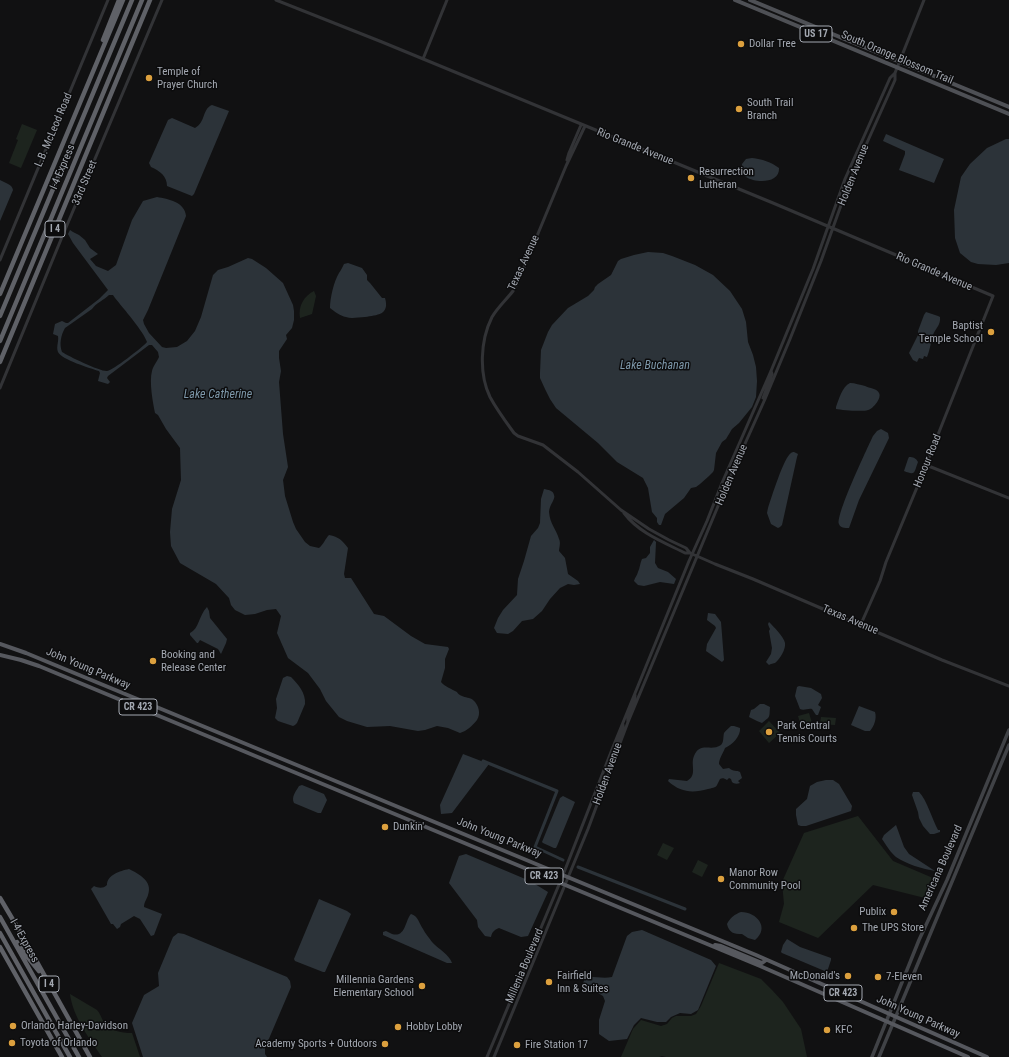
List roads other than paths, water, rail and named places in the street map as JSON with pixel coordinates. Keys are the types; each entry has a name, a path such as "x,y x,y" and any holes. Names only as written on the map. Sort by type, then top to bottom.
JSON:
{"highway":[{"path":"86,88 119,0"},
{"name":"I 4","path":"0,294 123,0"},
{"name":"I-4 Express","path":"0,316 132,0"},
{"name":"I-4 Express","path":"0,341 142,0"},
{"name":"I 4","path":"0,362 150,1"},
{"name":"John Young Parkway","path":"0,644 26,652 569,877 766,960 987,1057"},
{"name":"John Young Parkway","path":"0,655 39,666 154,713 711,945 968,1057"},
{"path":"72,679 87,678"},
{"path":"154,713 175,714"},
{"path":"402,816 408,815 423,817"},
{"name":"I 4","path":"0,898 90,1057"},
{"name":"I-4 Express","path":"0,917 79,1057"},
{"path":"5,926 13,934 26,955 47,980"},
{"name":"I-4 Express","path":"0,933 70,1057"},
{"path":"711,945 721,946 762,963 766,960"},
{"name":"I 4","path":"0,947 62,1057"},
{"path":"760,966 767,963 779,966"}],"main road":[{"name":"South Orange Blossom Trail","path":"735,0 1009,114"},
{"name":"South Orange Blossom Trail","path":"750,0 1009,107"},
{"name":"Americana Boulevard","path":"872,1057 919,940 947,880 1009,730"},
{"name":"Americana Boulevard","path":"879,1057 938,912 1009,745"},
{"path":"933,910 938,912"},
{"path":"919,940 922,945 922,952"}],"street":[{"name":"L.B. McLeod Road","path":"0,260 108,0"},
{"name":"33rd Street","path":"0,388 162,0"},
{"name":"Rio Grande Avenue","path":"276,0 829,226 994,296"},
{"path":"423,59 447,0"},
{"name":"Holden Avenue","path":"569,877 616,751 731,475 765,399 821,261 849,183 892,86 895,73 924,0"},
{"name":"Holden Avenue","path":"563,875 691,554 707,521 772,371 829,226 845,179 890,78 895,73"},
{"name":"Texas Avenue","path":"566,166 569,153 581,124"},
{"name":"Texas Avenue","path":"585,126 566,166 520,277 514,289 492,317 486,330 482,363 485,381 490,396 498,411 514,433 518,436 543,445 574,469 621,510 630,521 652,537 685,553 691,554 861,624 942,660 1009,686"},
{"path":"858,161 865,134"},
{"name":"Honour Road","path":"861,624 880,581 886,562 994,296"},
{"path":"794,314 799,316"},
{"path":"765,399 763,398 772,371"},
{"path":"926,465 1009,498"},
{"path":"628,722 628,717 635,699 635,693"},
{"path":"616,751 616,745 624,726 622,724"},
{"name":"Millenia Boulevard","path":"487,1057 563,875"},
{"name":"Millenia Boulevard","path":"494,1057 569,877"}],"water":[{"path":"212,105 229,111 192,196 167,186 166,179 160,172 151,167 149,163 168,120 172,118 195,128 201,122 207,109"},
{"path":"886,134 944,159 934,183 899,170 905,151 883,141"},
{"path":"1009,139 1009,263 996,265 978,264 971,262 960,253 955,238 954,210 961,177 970,164 987,148"},
{"path":"752,158 763,160 779,168 776,177 766,181 761,181 745,177 741,173 742,164 746,159"},
{"path":"0,180 10,185 13,190 0,221"},
{"name":"Lake Catherine","path":"157,197 171,200 183,207 186,216 143,320 149,333 162,347 177,347 187,341 195,331 201,317 213,275 218,270 248,258 266,268 283,283 293,305 294,311 292,328 286,335 287,339 279,351 281,371 279,382 283,434 288,467 283,480 285,496 293,522 305,542 310,546 319,548 329,535 340,539 344,543 348,548 344,574 345,578 351,578 374,614 384,616 411,636 425,644 448,647 449,649 445,659 445,668 441,682 461,696 472,699 477,704 479,710 477,720 465,731 460,733 448,728 437,726 418,731 390,726 367,727 339,717 326,701 320,689 308,673 288,658 277,633 281,616 276,609 245,615 235,610 231,605 229,598 216,584 180,563 171,546 170,532 172,509 181,480 180,448 158,415 155,413 151,376 159,357 158,352 152,345 149,345 108,376 107,378 110,382 108,384 98,381 99,371 65,358 61,355 57,350 58,336 53,334 55,324 62,321 68,323 99,299 108,290 73,243 68,234 70,230 85,240 90,248 98,254 90,259 96,266 108,271 116,265 132,220 143,201","holes":["109,295 113,295 138,326 147,342 140,349 115,367 104,371 62,352 61,340 65,328"]},
{"name":"Lake Buchanan","path":"648,252 663,253 695,265 713,275 730,291 742,309 746,322 748,342 756,367 757,381 756,397 752,407 722,442 716,453 713,472 696,487 691,488 684,498 665,514 661,525 659,525 657,518 652,512 648,488 643,478 617,462 598,443 556,408 540,378 541,350 552,325 568,308 588,296 598,284 611,275 618,261"},
{"path":"348,263 362,268 367,275 367,280 382,298 385,298 386,308 378,315 351,318 342,316 330,308 335,280 344,264"},
{"path":"926,312 940,317 940,320 939,325 933,335 927,357 924,356 923,359 919,358 917,362 913,360 909,353 918,335 918,331"},
{"path":"850,383 865,386 878,392 880,395 874,406 865,411 836,409 838,400 843,390"},
{"path":"881,429 888,433 889,438 859,500 849,528 844,528 839,524 842,508 873,436"},
{"path":"794,452 798,454 782,525 778,528 771,524 767,513 768,508 785,462 788,456"},
{"path":"909,457 914,458 918,462 913,473 904,471"},
{"path":"544,489 551,491 554,495 549,512 560,541 559,551 565,558 568,574 580,584 568,584 560,588 542,611 533,619 522,621 513,631 508,634 497,633 494,628 498,618 503,610 517,595 518,579 531,536 538,528 540,523 541,499"},
{"path":"654,540 656,542 655,563 658,568 668,572 676,579 674,584 660,582 644,586 638,585 634,581 642,559 646,558 650,553 650,547"},
{"path":"207,607 210,618 227,639 221,654 218,649 200,640 197,643 190,635"},
{"path":"708,613 715,614 721,622 724,660 722,662 706,651 707,644 716,628 707,620"},
{"path":"769,622 783,638 785,645 784,651 779,659 775,663 769,665 766,662 771,654 772,648 768,624"},
{"path":"287,676 291,677 299,686 303,692 305,700 305,704 297,723 293,726 278,721 275,718 277,708 276,699 283,678"},
{"path":"797,687 811,688 821,694 822,698 818,705 821,707 818,715 816,715 812,709 800,709 795,696"},
{"path":"760,704 770,707 769,716 762,723 749,717 751,710"},
{"path":"859,706 875,712 875,722 870,731 865,731 851,725"},
{"path":"731,726 740,728 740,731 738,737 725,748 719,764 723,769 729,768 740,772 742,778 738,781 740,783 734,783 729,778 727,780 722,778 715,787 703,790 687,791 678,788 668,781 669,779 687,781 690,779 693,773 693,759 696,752 699,749 713,748 721,745 724,733"},
{"path":"463,754 489,764 452,813 441,814 440,805"},
{"path":"833,780 839,784 852,806 851,811 806,826 798,825 796,809 807,799 810,786 817,782"},
{"path":"302,785 324,794 327,800 321,813 294,803 294,794 299,786"},
{"path":"913,792 919,792 922,795 940,832 930,834 923,826 912,795"},
{"path":"563,796 575,802 557,846 554,848 542,842 560,798"},
{"path":"896,825 904,847 909,854 935,871 920,868 900,860 892,853 882,839 884,835"},
{"path":"466,854 530,881 548,892 528,936 521,937 499,928 494,931 491,937 485,936 478,927 477,920 449,883 459,856"},
{"path":"129,869 137,873 147,882 149,886 144,907 162,914 154,935 151,936 140,919 134,916 121,924 117,929 113,924 111,924 91,889 94,886 99,888 104,887 107,885 112,876 118,872"},
{"path":"319,899 351,914 325,972 295,961 294,959"},
{"path":"741,912 752,915 760,922 761,931 755,940 742,934 734,933 729,929 727,924 728,922 733,916"},
{"path":"411,914 417,918 432,942 446,954 452,963 447,963 383,935 383,932 386,931 397,935 403,931"},
{"path":"642,930 711,960 716,966 698,1010 691,1014 680,1013 671,1017 666,1022 657,1022 641,1018 634,1025 627,1039 609,1041 599,1034 599,1020 605,1001 603,996 583,984 585,977 612,977 627,936 632,932"},
{"path":"178,933 184,934 287,977 290,981 291,987 265,1048 265,1054 267,1057 143,1057 132,1023 144,995 159,986 158,973 173,937"},
{"path":"787,939 800,947 831,958 827,972 782,953 783,945"}],"waterway":[{"path":"483,761 557,791 535,847 563,860"},
{"path":"578,867 685,909"}],"place":[{"name":"Dollar Tree","path":"741,44"},
{"name":"Temple of Prayer Church","path":"149,78"},
{"name":"South Trail Branch","path":"739,109"},
{"name":"Resurrection Lutheran","path":"691,178"},
{"name":"Baptist Temple School","path":"991,332"},
{"name":"Booking and Release Center","path":"153,661"},
{"name":"Park Central Tennis Courts","path":"769,732"},
{"name":"Dunkin'","path":"385,827"},
{"name":"Manor Row Community Pool","path":"721,879"},
{"name":"Publix","path":"894,912"},
{"name":"The UPS Store","path":"854,928"},
{"name":"McDonald's","path":"848,976"},
{"name":"7-Eleven","path":"878,977"},
{"name":"Fairfield Inn & Suites","path":"549,982"},
{"name":"Millennia Gardens Elementary School","path":"422,986"},
{"name":"Orlando Harley-Davidson","path":"13,1026"},
{"name":"Hobby Lobby","path":"398,1027"},
{"name":"KFC","path":"827,1030"},
{"name":"Toyota of Orlando","path":"12,1043"},
{"name":"Academy Sports + Outdoors","path":"385,1044"},
{"name":"Fire Station 17","path":"517,1045"}]}
